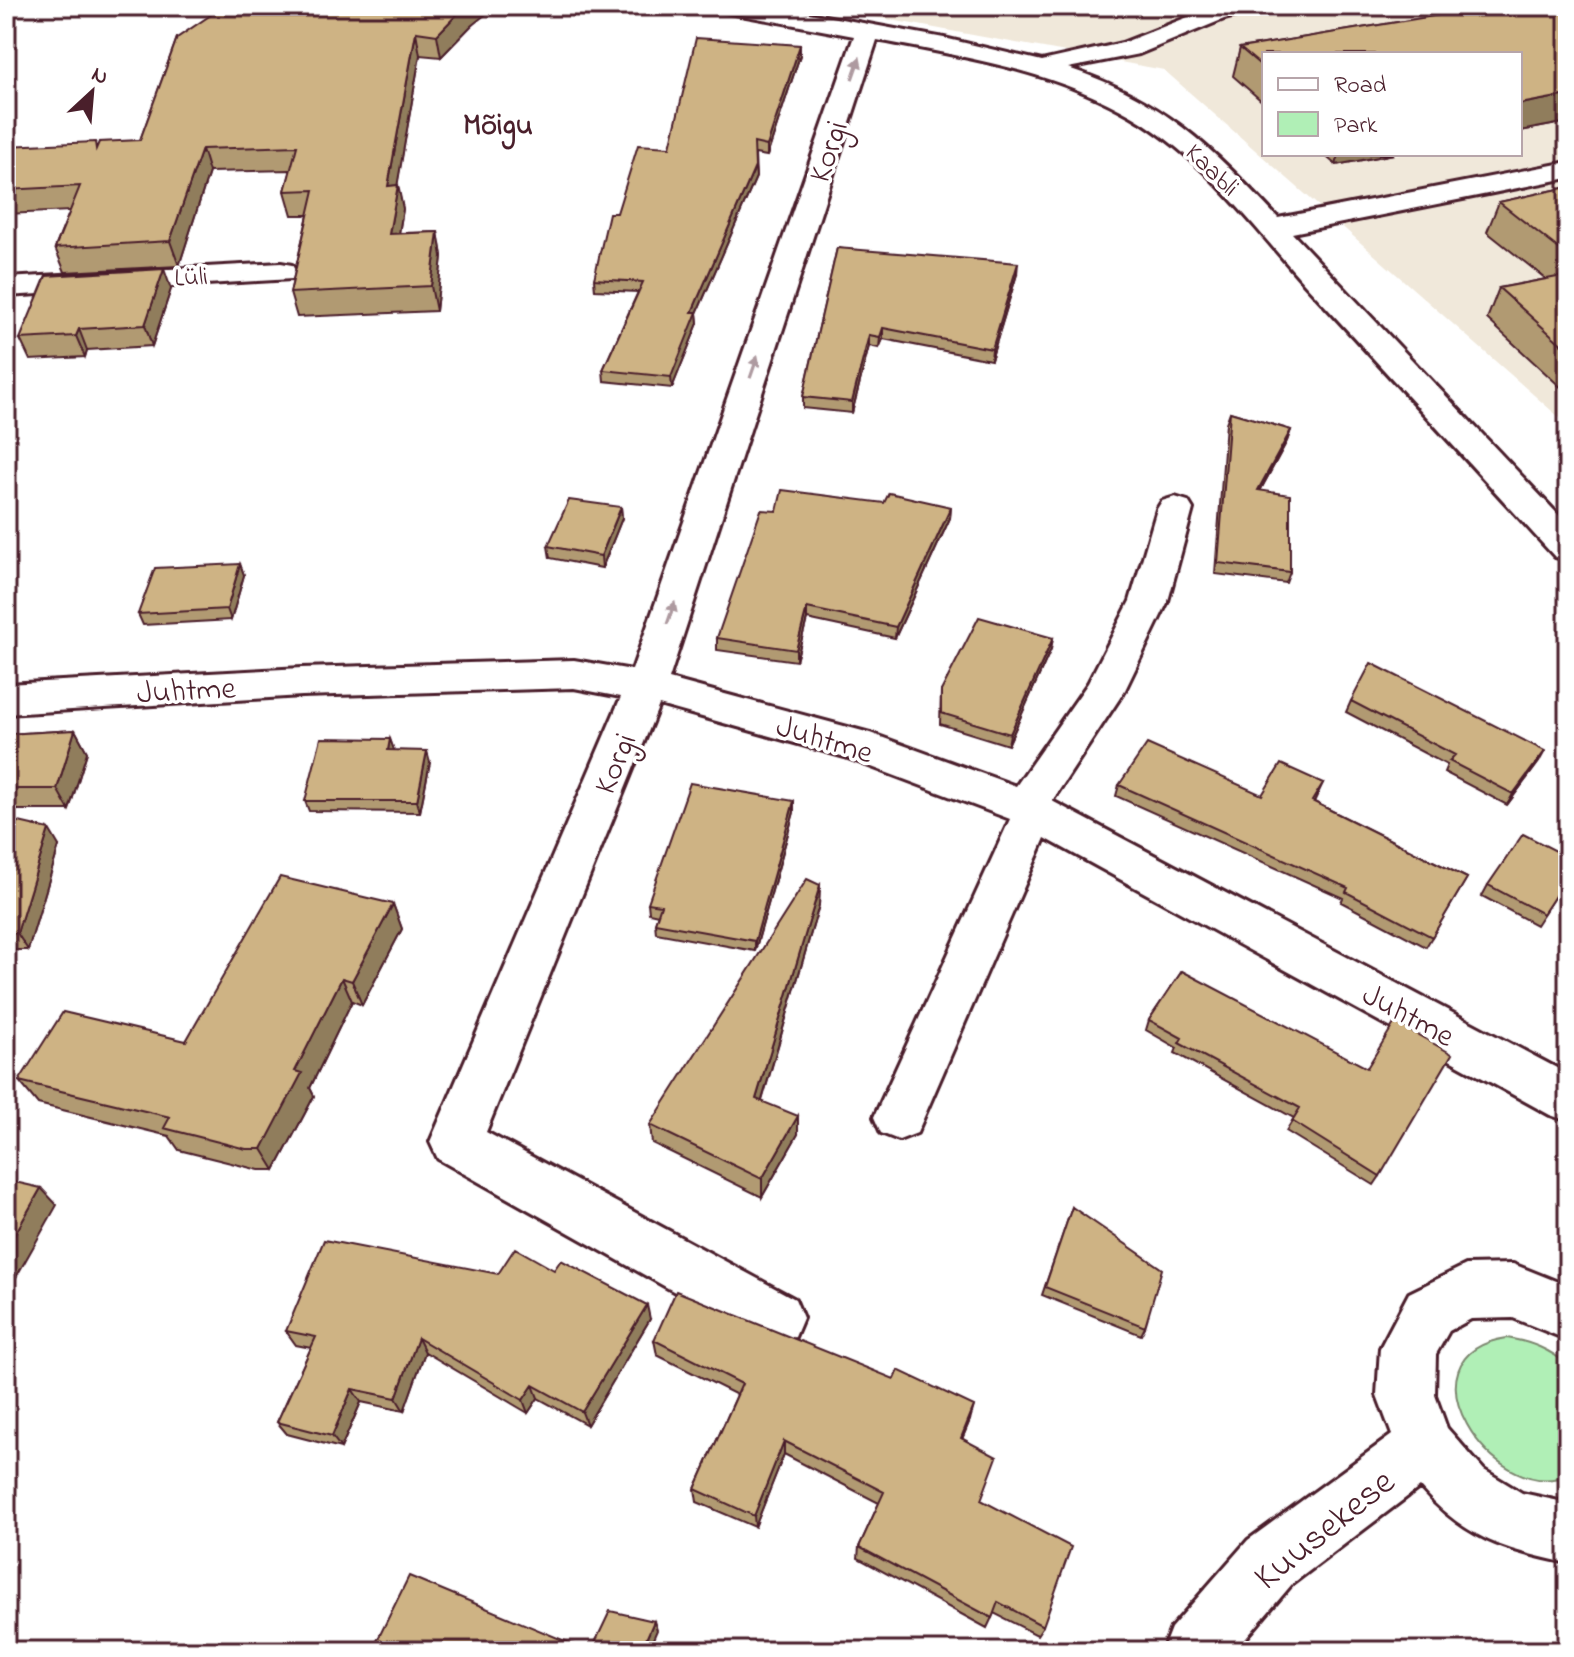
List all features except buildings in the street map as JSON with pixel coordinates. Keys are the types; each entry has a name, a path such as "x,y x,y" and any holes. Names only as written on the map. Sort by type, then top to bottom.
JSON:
{"street":[{"name":"Kaabli","path":"730,6 1046,68 1108,92 1161,122 1200,154 1271,228 1568,548"},
{"path":"1046,68 1069,58 1129,49 1226,9 1246,6"},
{"name":"Korgi","path":"775,1318 456,1142 646,687 868,31"},
{"path":"1271,228 1568,170"},
{"name":"Lüli","path":"6,287 281,272"},
{"path":"899,1117 1029,810 1105,690 1149,601 1175,509"},
{"name":"Juhtme","path":"6,699 302,682 574,674 646,687 855,744 1029,810 1568,1099"},
{"path":"1566,1305 1513,1291 1466,1292 1429,1312 1408,1348 1406,1395 1425,1447 1463,1491 1512,1521 1568,1533"},
{"name":"Kuusekese","path":"1194,1651 1270,1562 1425,1447"}],"shaded area":[{"path":"815,6 1568,6 1568,425 1164,70"}],"green space":[{"path":"1507,1338 1539,1347 1568,1365 1568,1475 1539,1479 1511,1469 1486,1450 1467,1424 1457,1397 1458,1371 1474,1350"}],"district":[{"name":"Mõigu","path":"498,124"}]}
